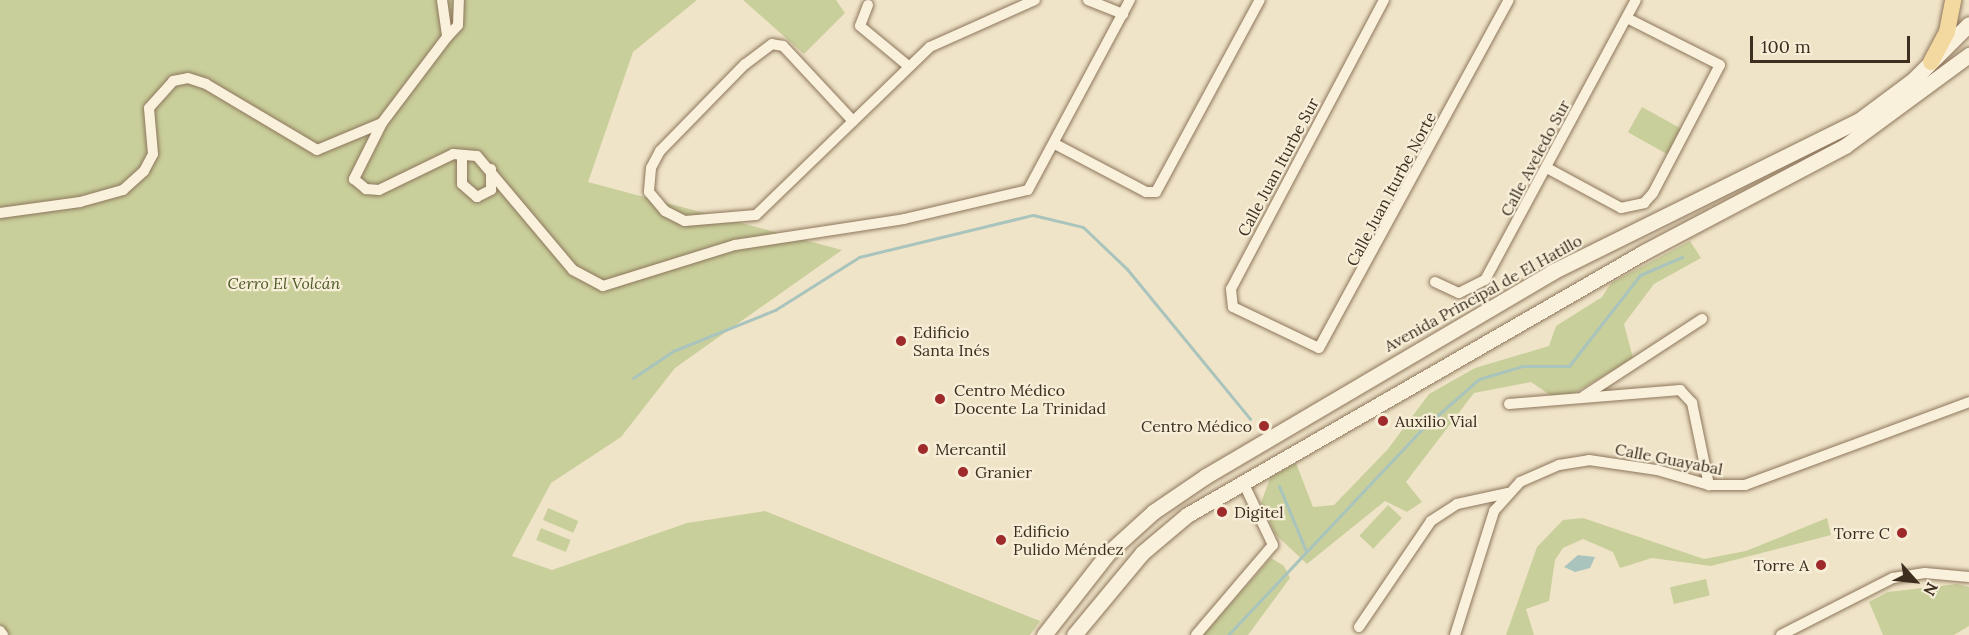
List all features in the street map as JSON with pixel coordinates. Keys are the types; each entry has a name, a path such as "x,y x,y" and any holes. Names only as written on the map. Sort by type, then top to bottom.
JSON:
{"main road":[{"path":"1931,62 1947,32 1953,0"},
{"name":"Avenida Principal de El Hatillo","path":"1044,635 1108,553 1153,512 1206,476 1552,272 1832,136 1876,109 1931,62 1969,24"},
{"path":"1074,635 1142,553 1187,515 1644,252 1845,146 1968,55"}],"street":[{"path":"442,0 447,37"},
{"path":"459,0 458,25 382,123 354,179 366,189 380,190 462,155 477,156 491,169 573,270 603,286 735,245 1018,195 1037,181 1130,0"},
{"path":"853,121 783,46 772,44 745,64 660,151 651,168 650,192 665,211 685,221 756,215 853,121 908,65 945,39 1035,0"},
{"path":"1088,0 1123,14"},
{"path":"1055,144 1146,192 1156,192 1260,0"},
{"name":"Calle Juan Iturbe Sur","path":"1277,328 1233,307 1231,289 1384,0"},
{"name":"Calle Juan Iturbe Norte","path":"1277,328 1319,348 1325,345 1509,0"},
{"name":"Calle Aveledo Sur","path":"1435,282 1459,293 1485,280 1636,0"},
{"path":"868,5 860,27 908,65"},
{"path":"1547,168 1621,208 1644,203 1653,193 1720,65 1627,18"},
{"path":"0,213 80,202 123,190 144,171 153,154 149,108 173,81 188,78 206,84 317,150 382,123"},
{"path":"462,155 462,184 477,197 491,190 491,169"},
{"path":"1581,398 1701,319"},
{"path":"1509,404 1680,390 1692,403 1709,485"},
{"name":"Calle Guayabal","path":"1455,635 1489,523 1508,494 1559,465 1589,460 1657,470 1709,485 1745,485 1969,402"},
{"path":"1196,635 1274,544 1241,483"},
{"path":"1359,627 1431,521 1457,504 1508,494"},
{"path":"1781,635 1893,578 1933,573 1969,577"},
{"path":"0,631 3,635"}],"green space":[{"name":"Cerro El Volcán","path":"0,0 697,0 633,52 588,182 842,250 675,368 621,437 551,483 512,556 552,570 687,523 765,511 1040,621 1030,635 0,635"},
{"path":"743,0 836,0 845,13 804,54"},
{"path":"1642,107 1681,129 1667,154 1628,132"},
{"path":"1690,241 1701,258 1654,284 1624,324 1633,358 1560,402 1531,382 1474,393 1406,482 1422,502 1407,512 1385,501 1307,564 1275,534 1261,503 1270,478 1296,463 1313,507 1334,505 1388,449 1429,394 1475,368 1549,346 1556,326 1602,297 1611,283"},
{"path":"1388,505 1402,518 1373,549 1359,536"},
{"path":"548,508 578,521 573,533 543,520"},
{"path":"1583,518 1704,559 1746,551 1827,518 1831,535 1711,566 1652,558 1620,568 1613,552 1583,539 1563,548 1555,560 1549,601 1526,609 1534,635 1506,635 1537,547 1563,520"},
{"path":"541,528 571,540 566,552 536,540"},
{"path":"1271,558 1284,566 1290,578 1248,635 1203,635"},
{"path":"1706,579 1710,596 1674,604 1670,587"},
{"path":"1957,584 1969,587 1969,626 1954,635 1883,635 1869,602 1888,592"}],"water":[{"path":"1578,555 1595,557 1590,568 1575,572 1564,567"}],"waterway":[{"path":"633,378 673,351 775,310 859,257 1033,215 1083,227 1127,269 1250,419"},
{"path":"1228,635 1422,429 1479,379 1523,366 1569,366 1640,275 1682,257"},
{"path":"1279,486 1306,551"}],"place":[{"name":"Edificio Santa Inés","path":"901,341"},
{"name":"Centro Médico Docente La Trinidad","path":"940,399"},
{"name":"Auxilio Vial","path":"1383,421"},
{"name":"Centro Médico","path":"1264,426"},
{"name":"Mercantil","path":"923,449"},
{"name":"Granier","path":"963,472"},
{"name":"Digitel","path":"1222,512"},
{"name":"Torre C","path":"1902,533"},
{"name":"Edificio Pulido Méndez","path":"1001,540"},
{"name":"Torre A","path":"1821,565"}]}
